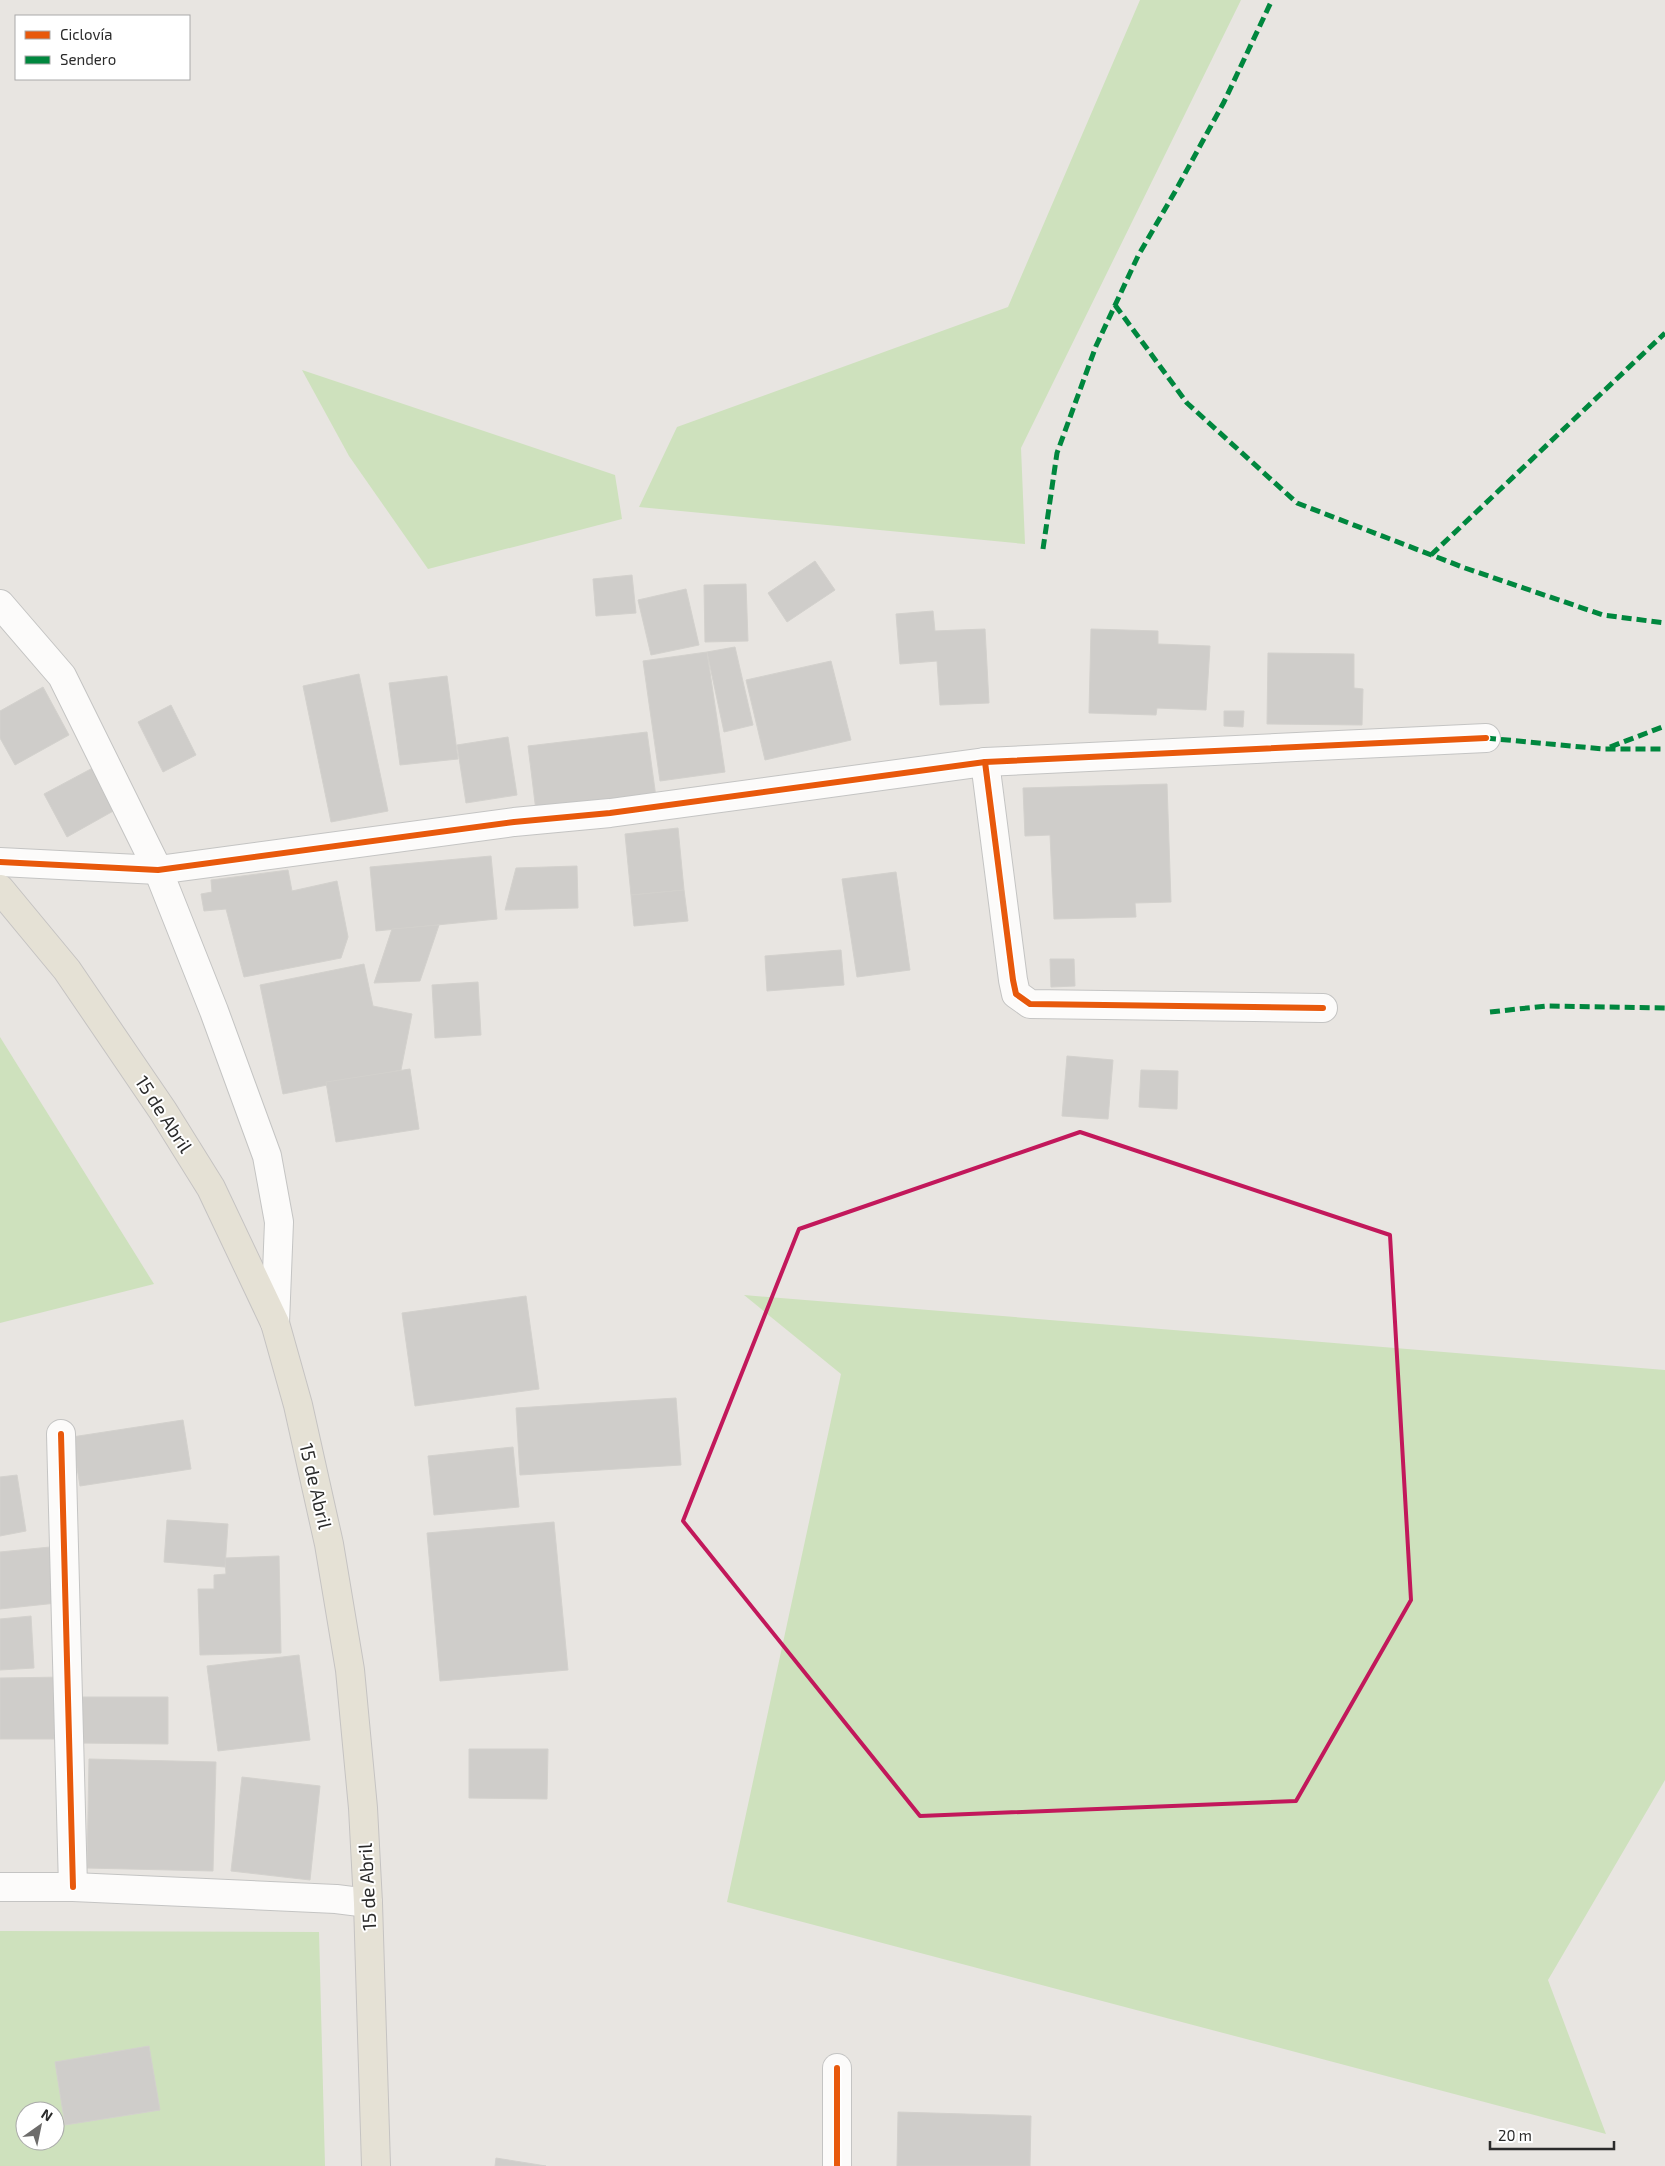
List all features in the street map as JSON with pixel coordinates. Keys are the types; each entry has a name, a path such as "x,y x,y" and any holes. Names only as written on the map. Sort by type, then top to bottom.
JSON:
{"main road":[{"name":"15 de Abril","path":"0,889 67,970 164,1111 210,1188 275,1323 298,1405 329,1544 350,1670 363,1808 368,1903 376,2166"}],"street":[{"path":"0,604 62,676 158,870 214,1011 267,1156 279,1222 275,1323"},
{"path":"0,862 158,870 504,824 610,813 985,762 1486,738"},
{"path":"985,762 1016,994 1030,1004 1322,1008"},
{"path":"61,1434 73,1887"},
{"path":"0,1887 73,1887 336,1899 368,1903"},
{"path":"837,2068 837,2166"}],"highlighted area":[{"path":"1080,1132 1390,1235 1411,1600 1296,1801 920,1816 683,1521 799,1229"}],"green space":[{"path":"1140,0 1241,0 1021,448 1025,544 639,507 677,427 1008,307"},
{"path":"302,370 615,475 622,519 428,569 349,456"},
{"path":"0,1037 154,1284 0,1323"},
{"path":"744,1295 1665,1370 1665,1780 1548,1980 1606,2134 727,1902 841,1374"},
{"path":"0,1931 319,1932 325,2166 0,2166"}],"building":[{"path":"815,561 835,590 787,622 768,593"},
{"path":"632,575 636,613 596,616 593,579"},
{"path":"746,584 748,641 705,642 704,585"},
{"path":"686,589 699,645 651,655 638,600"},
{"path":"933,611 935,631 985,629 989,703 940,705 937,661 900,664 896,614"},
{"path":"1091,629 1158,631 1158,644 1210,646 1206,710 1157,708 1156,715 1089,713"},
{"path":"735,647 753,725 724,732 707,652"},
{"path":"707,652 725,772 660,781 643,661"},
{"path":"1268,653 1354,654 1354,688 1363,689 1362,725 1267,724"},
{"path":"831,661 851,740 765,760 746,680"},
{"path":"359,674 388,811 331,822 303,686"},
{"path":"447,676 458,759 400,765 389,683"},
{"path":"43,687 69,735 15,765 0,738 0,711"},
{"path":"171,705 196,755 163,772 138,722"},
{"path":"1224,711 1244,711 1243,727 1224,726"},
{"path":"647,732 656,797 536,811 528,746"},
{"path":"508,737 517,795 466,803 457,745"},
{"path":"102,763 124,805 67,837 44,794"},
{"path":"1167,784 1171,902 1135,903 1136,917 1054,919 1050,835 1025,836 1023,788"},
{"path":"678,828 684,890 631,895 625,834"},
{"path":"491,856 497,919 376,931 370,867"},
{"path":"577,866 578,908 505,910 516,868"},
{"path":"288,870 292,891 337,881 348,937 341,958 244,977 226,909 204,911 201,894 212,892 211,880"},
{"path":"896,872 910,970 857,977 842,879"},
{"path":"684,890 688,921 634,926 631,895"},
{"path":"439,925 420,981 374,983 392,929"},
{"path":"841,950 844,985 767,991 765,956"},
{"path":"1050,959 1074,959 1075,986 1051,987"},
{"path":"364,964 373,1006 412,1014 401,1070 283,1094 260,985"},
{"path":"478,982 481,1035 435,1038 432,985"},
{"path":"1067,1056 1113,1060 1108,1119 1062,1116"},
{"path":"410,1069 419,1129 336,1142 326,1082"},
{"path":"1141,1070 1178,1071 1177,1109 1139,1107"},
{"path":"526,1296 539,1389 415,1406 402,1313"},
{"path":"676,1398 681,1465 520,1475 516,1408"},
{"path":"183,1420 191,1469 80,1486 72,1437"},
{"path":"513,1447 519,1507 434,1515 428,1456"},
{"path":"17,1475 26,1531 0,1536 0,1477"},
{"path":"167,1520 228,1524 225,1567 164,1562"},
{"path":"554,1522 568,1670 440,1681 427,1533"},
{"path":"50,1547 57,1603 0,1609 0,1552"},
{"path":"279,1556 281,1653 200,1655 198,1589 214,1589 214,1575 226,1574 225,1558"},
{"path":"31,1616 34,1668 0,1670 0,1619"},
{"path":"299,1655 310,1740 218,1751 207,1666"},
{"path":"64,1677 66,1739 0,1739 0,1678"},
{"path":"79,1697 168,1697 168,1744 79,1743"},
{"path":"469,1749 548,1749 547,1799 469,1798"},
{"path":"89,1759 216,1762 213,1871 87,1868"},
{"path":"242,1777 320,1786 310,1880 231,1871"},
{"path":"149,2046 160,2110 65,2125 65,2101 61,2101 55,2062"},
{"path":"898,2112 1031,2116 1030,2166 897,2166"},
{"path":"496,2158 546,2166 495,2166"}],"marked path":[{"path":"1043,549 1057,453 1096,346 1138,256 1224,102 1272,0"},
{"path":"1115,305 1187,403 1297,503 1465,568 1603,615 1665,623"},
{"path":"1431,555 1665,333"},
{"path":"1610,747 1665,726"},
{"path":"1486,738 1603,749 1665,749"},
{"path":"1490,1012 1546,1006 1665,1008"}],"cycle path":[{"path":"0,862 158,870 514,822 610,813 985,762 1486,738"},
{"path":"985,762 1016,994 1030,1004 1323,1008"},
{"path":"61,1434 73,1887"},
{"path":"837,2068 837,2166"}]}
